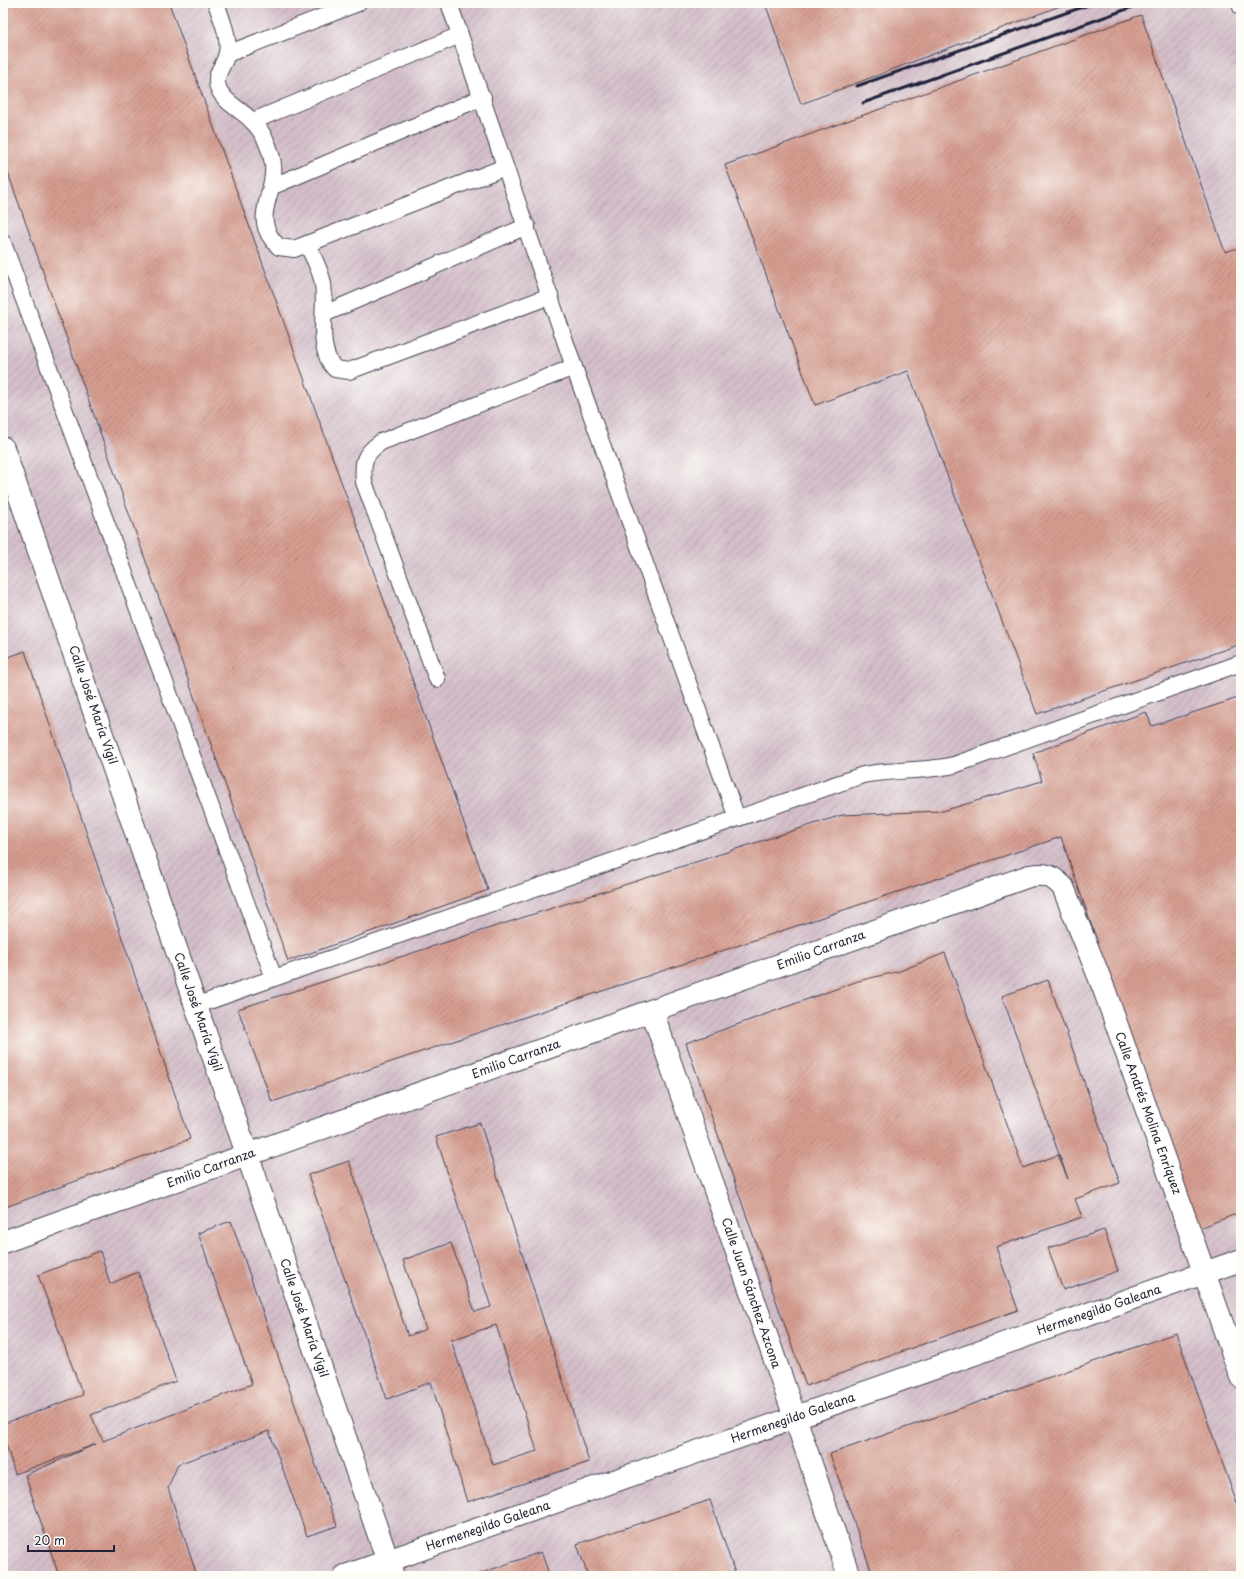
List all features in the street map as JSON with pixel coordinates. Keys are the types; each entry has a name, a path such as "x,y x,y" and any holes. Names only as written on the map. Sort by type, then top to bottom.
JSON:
{"street":[{"name":"Calle José María Vigil","path":"3,448 195,1006 391,1568"},
{"name":"Calle Andrés Molina Enríquez","path":"1029,876 1044,874 1054,878 1064,887 1104,989 1241,1377"},
{"name":"Emilio Carranza","path":"3,1242 1029,876"},
{"name":"Calle Juan Sánchez Azcona","path":"652,1011 795,1417 849,1576"},
{"name":"Hermenegildo Galeana","path":"345,1576 391,1568 795,1417 1241,1260"}],"lane":[{"path":"216,3 228,44 227,54 217,76 216,83 220,92 231,105 253,121 263,135 270,150 273,165 271,188 265,205 264,219 268,233 273,241 279,246 294,249 505,167"},
{"path":"227,54 358,3"},
{"path":"449,3 483,97 505,167 527,226 574,367 737,818"},
{"path":"1240,3 1241,7"},
{"path":"253,121 460,35"},
{"path":"271,188 483,97"},
{"path":"324,314 527,226"},
{"path":"3,243 274,978"},
{"path":"307,244 322,282 325,297 324,339 327,356 335,369 349,371 550,296"},
{"path":"437,679 364,482 364,458 370,450 381,442 574,367"},
{"path":"195,1006 737,818 863,776 882,772 935,770 954,765 1241,663"}],"shaded area":[{"path":"3,3 1241,3 1241,1576 3,1576"}],"building":[{"path":"3,3 169,3 488,890 288,961 3,159"},
{"path":"765,3 1068,3 801,104"},
{"path":"1141,15 1225,252 1241,247 1241,644 1037,714 908,371 815,405 725,165"},
{"path":"25,651 190,1139 3,1208 3,659"},
{"path":"1241,697 1241,1212 1197,1229 1061,837 272,1102 238,1009 842,815 943,811 1042,781 1033,753 1146,712 1152,726"},
{"path":"945,953 1023,1168 1058,1155 1068,1179 1002,996 1048,980 1120,1183 1075,1199 1082,1217 996,1247 1018,1310 806,1386 686,1043 858,981 900,971"},
{"path":"480,1123 589,1462 467,1502 431,1382 387,1399 308,1175 349,1161 408,1336 426,1329 403,1260 451,1243 475,1312 491,1307 436,1137","holes":["496,1325 537,1451 493,1465 451,1340"]},
{"path":"231,1221 337,1526 307,1536 269,1431 178,1464 168,1488 197,1576 59,1576 25,1475 96,1444 15,1474 3,1434 3,1424 83,1395 38,1275 100,1251 110,1284 138,1272 176,1381 91,1415 103,1441 252,1384 198,1233"},
{"path":"1104,1230 1118,1271 1063,1290 1048,1248"},
{"path":"1176,1333 1241,1515 1241,1576 873,1576 830,1454"},
{"path":"710,1500 736,1576 588,1576 577,1544"},
{"path":"541,1552 550,1576 473,1576"}],"railway":[{"path":"857,86 1094,3"},
{"path":"863,103 1144,3"}]}
